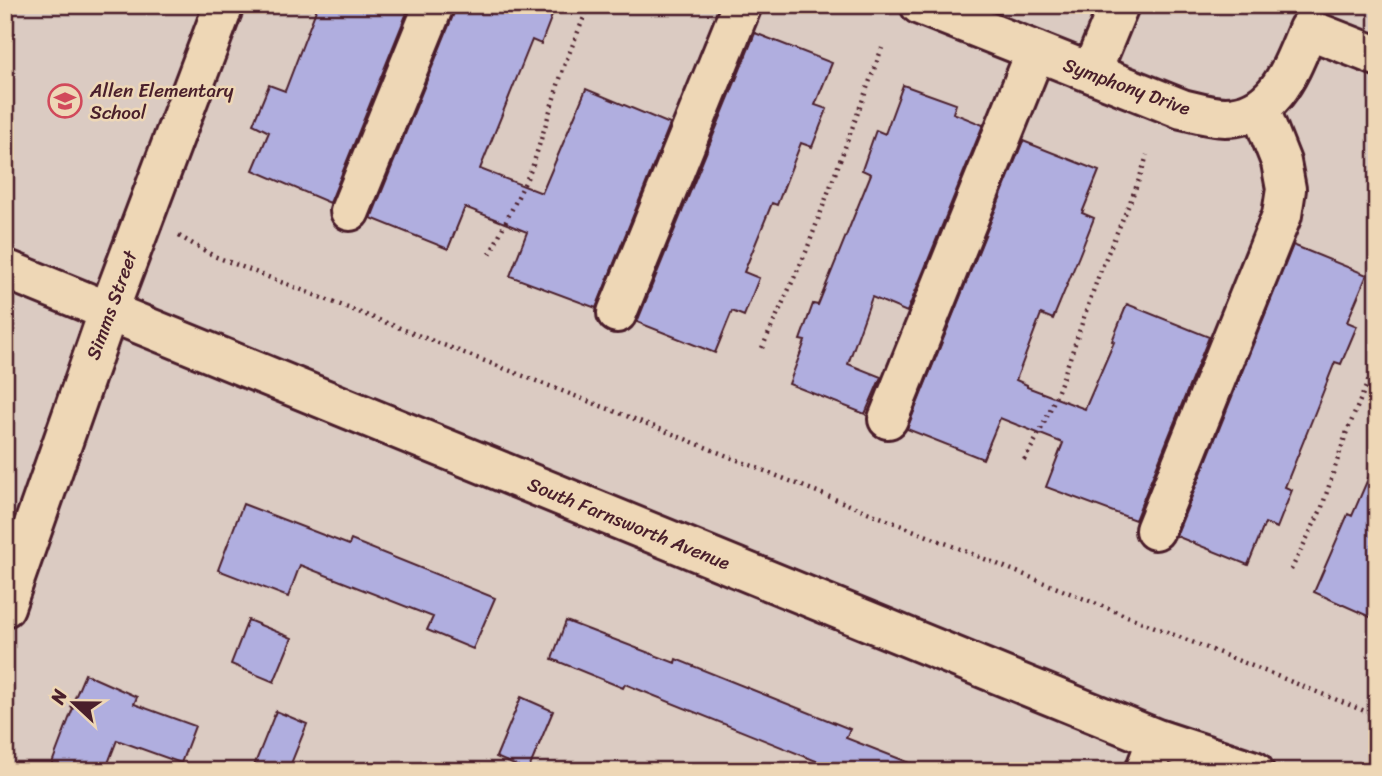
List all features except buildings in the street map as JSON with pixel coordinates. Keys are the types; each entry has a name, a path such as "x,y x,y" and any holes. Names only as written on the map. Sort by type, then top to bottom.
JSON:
{"street":[{"name":"Simms Street","path":"5,607 108,310 225,5"},
{"path":"350,211 434,5"},
{"path":"617,313 742,5"},
{"name":"Symphony Drive","path":"920,5 1182,109 1225,117 1261,109"},
{"path":"1091,73 1119,5"},
{"path":"1154,530 1282,215 1286,189 1281,162 1261,109 1286,80 1313,17 1377,56"},
{"path":"888,419 1036,51"},
{"name":"South Farnsworth Avenue","path":"5,269 108,310 1151,755 1254,771"}],"path":[{"path":"490,254 532,168 564,66 589,5"},
{"path":"762,348 806,252 882,48"},
{"path":"1024,460 1038,438 1102,265 1138,186 1147,155"},
{"path":"173,233 214,256 655,427 1377,716"},
{"path":"1291,570 1321,510 1346,434 1377,360"}],"place":[{"name":"Allen Elementary School","path":"65,101"}]}
